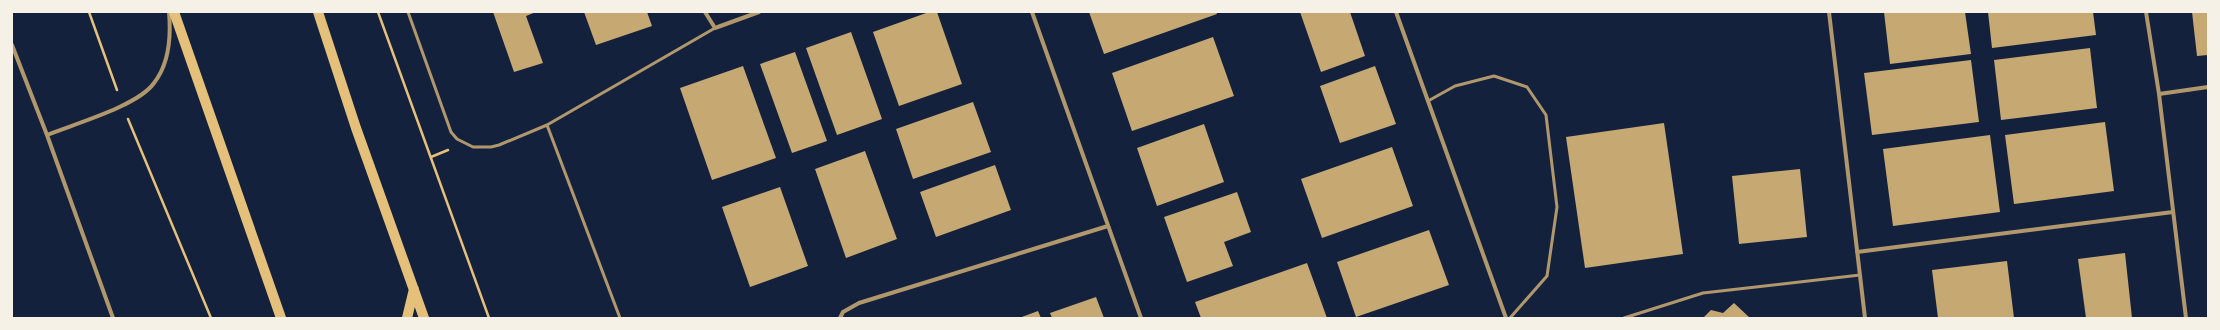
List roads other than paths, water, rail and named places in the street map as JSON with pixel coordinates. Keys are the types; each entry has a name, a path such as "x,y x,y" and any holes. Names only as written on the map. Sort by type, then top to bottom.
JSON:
{"main road":[{"path":"174,12 281,318"},
{"path":"318,12 356,128 424,318"},
{"path":"407,318 414,289"}],"street":[{"path":"47,135 123,105 147,91 154,83 160,72 169,40 169,12"},
{"path":"705,12 715,28 759,12"},
{"path":"1032,12 1141,318"},
{"path":"1396,12 1506,318"},
{"path":"1829,12 1865,318"},
{"path":"2146,12 2159,94 2186,318"},
{"path":"12,45 47,135 112,318"},
{"path":"2159,94 2208,88"},
{"path":"1857,252 2173,212"},
{"path":"840,318 843,312 859,303 1108,226"}],"lane":[{"path":"408,12 451,132 458,139 473,147 491,148 547,125 715,28"},
{"path":"1428,101 1455,86 1494,76 1527,87 1546,115 1557,207 1547,276 1510,318"},
{"path":"547,125 620,318"},
{"path":"1624,318 1702,294 1860,275"}]}
